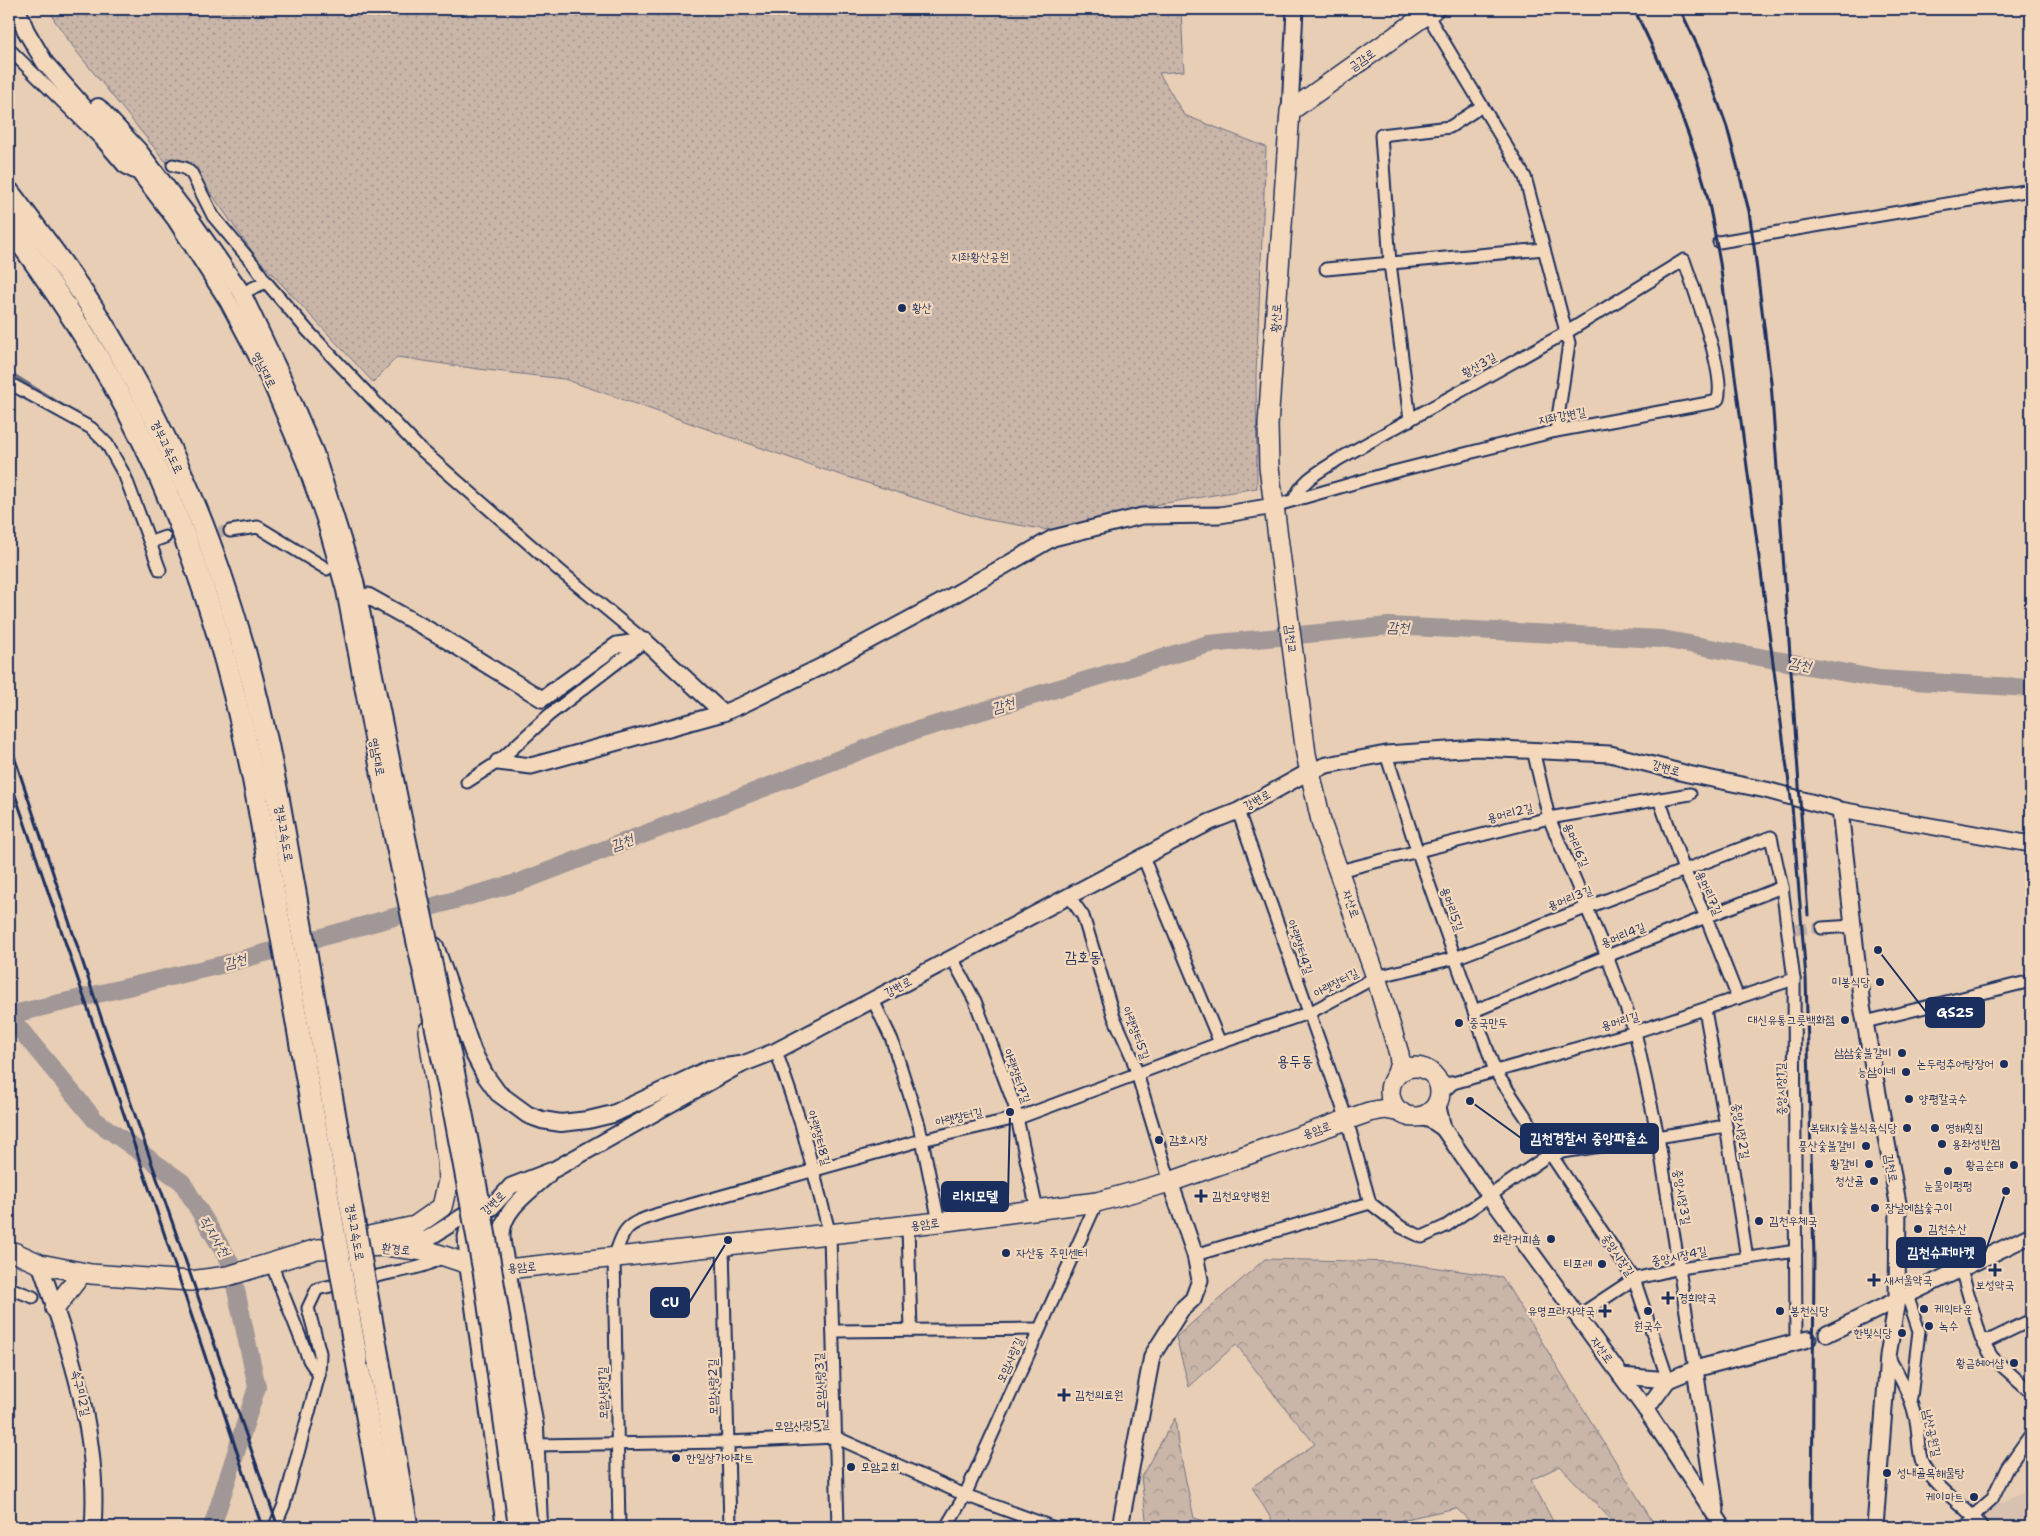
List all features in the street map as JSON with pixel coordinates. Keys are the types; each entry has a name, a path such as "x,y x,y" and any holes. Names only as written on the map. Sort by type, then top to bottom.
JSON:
{"highway":[{"name":"경부고속도로","path":"9,193 53,250 93,309 122,358 175,462 209,542 231,607 251,677 268,800 357,1361 386,1527"},
{"name":"경부고속도로","path":"9,226 77,324 112,381 151,458 211,608 237,705 268,800 378,1364 407,1527"}],"main road":[{"name":"영남대로","path":"17,9 26,31 45,63 130,160 176,220 228,301 271,382 305,462 325,519 345,590 390,790"},
{"name":"영남대로","path":"29,9 36,26 54,56 77,84 139,151 242,293 315,453 355,581 390,790"},
{"name":"금감로","path":"1290,111 1429,10"},
{"name":"황산로","path":"1277,524 1270,467 1268,425 1290,111"},
{"name":"김천교","path":"1277,524 1308,763"},
{"name":"자산로","path":"1308,763 1322,825 1376,978 1399,1054"},
{"path":"390,790 417,917 465,1116 495,1272 529,1527"},
{"path":"417,917 455,999 473,1052 498,1093 528,1115 542,1120 561,1123 588,1120 613,1114 709,1069 740,1065"},
{"path":"318,1249 335,1241 374,1236 415,1226 442,1206 448,1181 447,1161 417,917"},
{"path":"417,917 482,1274 517,1527"},
{"path":"1399,1054 1416,1067"},
{"path":"1369,1112 1385,1100 1400,1063 1399,1054"},
{"path":"1369,1112 1385,1109 1409,1114 1425,1114 1441,1090 1424,1068 1408,1068 1393,1083 1395,1106 1409,1114"},
{"name":"용암로","path":"468,1264 507,1269 830,1235 1097,1202 1170,1182 1369,1112"},
{"name":"환경로","path":"87,1274 190,1281 228,1276 318,1249 386,1246 445,1255 468,1264"},
{"path":"9,1250 40,1264 87,1274"},
{"path":"468,1264 506,1527"},
{"path":"507,1269 535,1427 539,1527"},
{"path":"55,1308 87,1274"}],"street":[{"name":"황산로","path":"1287,9 1290,111"},
{"name":"황산로","path":"1290,111 1296,9"},
{"path":"1429,10 1482,106 1525,178 1569,343 1556,430"},
{"path":"9,50 100,139 124,167 134,172"},
{"path":"1410,420 1390,263 1381,135 1450,127 1482,106"},
{"path":"173,165 185,168 192,174 213,216 266,282 308,331 417,446 559,570 645,641 723,713"},
{"path":"1719,242 2031,190"},
{"path":"1326,269 1544,249"},
{"name":"지좌강변길","path":"1274,506 1556,430 1709,404 1718,399 1719,389 1710,338 1684,260"},
{"name":"황산3길","path":"1294,500 1299,488 1306,481 1339,459 1567,332 1684,260"},
{"path":"242,293 266,282"},
{"path":"9,383 91,428 107,444 125,476 160,570"},
{"path":"498,762 531,766 723,713 818,668 943,601 1053,538 1142,516 1220,515 1274,506"},
{"path":"230,531 258,527 328,569"},
{"path":"151,542 165,537"},
{"path":"368,596 438,635 542,699 618,645 645,641"},
{"path":"467,782 498,762 549,715 645,641"},
{"name":"강변로","path":"468,1264 466,1236 469,1224 492,1207 511,1186 555,1169 740,1065 776,1051 1210,822 1238,811 1308,763 1327,765 1386,754 1478,748 1610,754 1688,774 1766,790 1840,810 2031,844"},
{"name":"용머리6길","path":"1533,750 1549,818 1607,956 1635,1032"},
{"name":"용머리5길","path":"1386,754 1417,850 1495,1071"},
{"name":"용머리2길","path":"1339,871 1549,818 1690,794"},
{"name":"용머리7길","path":"1659,799 1684,870 1706,917 1738,998"},
{"name":"김천로","path":"1840,810 1865,1022 1898,1203 1902,1297 1888,1356 1875,1527"},
{"name":"아랫장터4길","path":"1238,811 1346,1120 1370,1203"},
{"name":"용머리3길","path":"1376,978 1455,958 1586,906 1771,837"},
{"name":"중앙시장1길","path":"1771,837 1792,930 1796,1251 1802,1341"},
{"path":"1143,857 1220,1043"},
{"name":"용머리4길","path":"1474,1011 1782,886"},
{"name":"아랫장터5길","path":"1069,896 1083,916 1114,1017 1132,1057 1170,1182"},
{"path":"1822,928 1853,926"},
{"name":"아랫장터7길","path":"952,958 975,1001 1014,1104 1038,1210"},
{"name":"아랫장터길","path":"614,1258 625,1229 634,1223 658,1214 922,1140 1017,1118 1309,1012 1376,978"},
{"name":"용머리길","path":"1441,1090 1495,1071 1635,1032 1705,1010 1794,979"},
{"path":"1865,1022 2031,981"},
{"path":"873,1000 892,1040 922,1140 939,1222"},
{"name":"중앙시장2길","path":"1705,1010 1747,1258"},
{"name":"중앙시장3길","path":"1635,1032 1658,1136 1695,1369"},
{"name":"아랫장터8길","path":"776,1051 801,1124 830,1235"},
{"name":"중앙시장길","path":"1495,1071 1634,1279 1668,1380"},
{"path":"1441,1090 1443,1128"},
{"path":"1409,1114 1431,1120 1443,1128"},
{"path":"1195,1255 1370,1203 1402,1227 1422,1237 1446,1226 1550,1154 1726,1126"},
{"name":"자산로","path":"1443,1128 1490,1196 1646,1410 1720,1522"},
{"name":"강변로","path":"507,1269 502,1234 505,1220 515,1205 555,1169"},
{"path":"1120,1527 1152,1356 1181,1310 1193,1299 1200,1280 1195,1255 1170,1182"},
{"path":"386,1246 427,1239 511,1186"},
{"name":"모암사랑길","path":"946,1527 965,1495 1097,1202"},
{"path":"908,1226 911,1330"},
{"name":"모암사랑3길","path":"830,1235 838,1527"},
{"path":"1827,1334 2031,1235"},
{"name":"모암사랑2길","path":"723,1246 730,1527"},
{"name":"중앙시장4길","path":"1578,1316 1634,1279 1680,1268 1796,1251"},
{"path":"275,1526 284,1505 319,1375 320,1352 308,1308 317,1289 389,1273 416,1270 437,1261 445,1255"},
{"name":"모암사랑1길","path":"614,1258 619,1527"},
{"name":"속구미2길","path":"40,1264 72,1359 90,1434 94,1474 93,1527"},
{"path":"268,1264 309,1360 319,1375"},
{"path":"1961,1269 1981,1338 1992,1357 2031,1392"},
{"path":"9,1288 34,1297"},
{"path":"1902,1297 1919,1331 1910,1401"},
{"path":"1981,1338 1990,1340 2031,1320"},
{"path":"832,1331 1039,1329"},
{"path":"1621,1376 1668,1380 1695,1369 1802,1341"},
{"name":"남산공원길","path":"1888,1356 1906,1387 1916,1417 1922,1462 1941,1489 1963,1506 1977,1521"},
{"path":"1695,1369 1720,1522"},
{"path":"1646,1410 1668,1380"},
{"path":"1964,1527 1977,1521 1992,1499 2007,1468 2031,1434"},
{"name":"모암사랑5길","path":"536,1445 728,1442 835,1437 965,1495 1052,1527"}],"shaded area":[{"path":"2031,1488 2031,1527 1988,1527 1977,1515"}],"green space":[{"name":"지좌황산공원","path":"50,9 1181,9 1184,71 1159,73 1184,115 1266,147 1256,374 1257,488 1147,506 1054,531 983,519 819,468 564,379 397,357 373,382 256,257 191,165 165,161 77,52 55,21"},
{"path":"1265,1259 1397,1262 1502,1277 1656,1527 1618,1527 1560,1466 1531,1480 1556,1527 1476,1527 1456,1508 1401,1520 1400,1527 1276,1527 1252,1487 1315,1444 1236,1344 1189,1387 1176,1337"},
{"path":"1175,1418 1178,1444 1194,1518 1223,1527 1147,1527 1141,1477"}],"waterway":[{"path":"9,372 80,416"},
{"name":"감천","path":"9,1015 225,964 520,882 904,734 1209,644 1388,626 1662,639 1879,679 2031,688"},
{"name":"직지사천","path":"9,1016 95,1120 182,1182 230,1262 257,1387 212,1527"}],"tunnel":[{"path":"202,533 230,531"},
{"path":"1796,929 1822,928"}],"railway":[{"path":"1634,9 1682,116 1704,183 1711,213 1720,263 1792,806 1806,978 1814,1257 1812,1527"},
{"path":"1680,9 1699,49 1727,127 1749,211 1771,382 1808,915"},
{"path":"9,741 101,1017 278,1527"},
{"path":"9,777 262,1527"}],"place":[{"name":"황산","path":"902,308"},
{"name":"GS25","path":"1878,950"},
{"name":"미봉식당","path":"1880,982"},
{"name":"대신유통그릇백화점","path":"1845,1020"},
{"name":"중국만두","path":"1459,1023"},
{"name":"삼삼숯불갈비","path":"1902,1053"},
{"name":"논두렁추어탕장어","path":"2004,1064"},
{"name":"능삼이네","path":"1906,1072"},
{"name":"양평칼국수","path":"1909,1099"},
{"name":"김천경찰서 중앙파출소","path":"1470,1101"},
{"name":"리치모텔","path":"1010,1112"},
{"name":"복돼지숯불식육식당","path":"1907,1128"},
{"name":"영해횟집","path":"1935,1128"},
{"name":"감호시장","path":"1159,1140"},
{"name":"용좌성반점","path":"1942,1144"},
{"name":"풍산숯불갈비","path":"1866,1146"},
{"name":"황갈비","path":"1869,1164"},
{"name":"황금순대","path":"2014,1165"},
{"name":"눈물이펑펑","path":"1948,1171"},
{"name":"청산골","path":"1874,1181"},
{"name":"김천슈퍼마켓","path":"2006,1191"},
{"name":"김천요양병원","path":"1201,1196"},
{"name":"장날에참숯구이","path":"1875,1208"},
{"name":"김천우체국","path":"1759,1221"},
{"name":"김천수산","path":"1918,1229"},
{"name":"화란커피숍","path":"1551,1239"},
{"name":"CU","path":"728,1240"},
{"name":"자산동 주민센터","path":"1006,1253"},
{"name":"티포레","path":"1602,1264"},
{"name":"보성약국","path":"1995,1270"},
{"name":"새서울약국","path":"1874,1280"},
{"name":"경희약국","path":"1668,1298"},
{"name":"케익타운","path":"1924,1309"},
{"name":"유명프라자약국","path":"1605,1311"},
{"name":"원국수","path":"1648,1311"},
{"name":"봉천식당","path":"1780,1311"},
{"name":"녹수","path":"1929,1326"},
{"name":"한빛식당","path":"1902,1333"},
{"name":"황금헤어샵","path":"2014,1363"},
{"name":"김천의료원","path":"1064,1395"},
{"name":"한일상가아파트","path":"676,1458"},
{"name":"모암교회","path":"851,1467"},
{"name":"성내골목해물탕","path":"1887,1473"},
{"name":"케이마트","path":"1974,1497"}],"district":[{"name":"감호동","path":"1083,957"},
{"name":"용두동","path":"1295,1061"}]}
